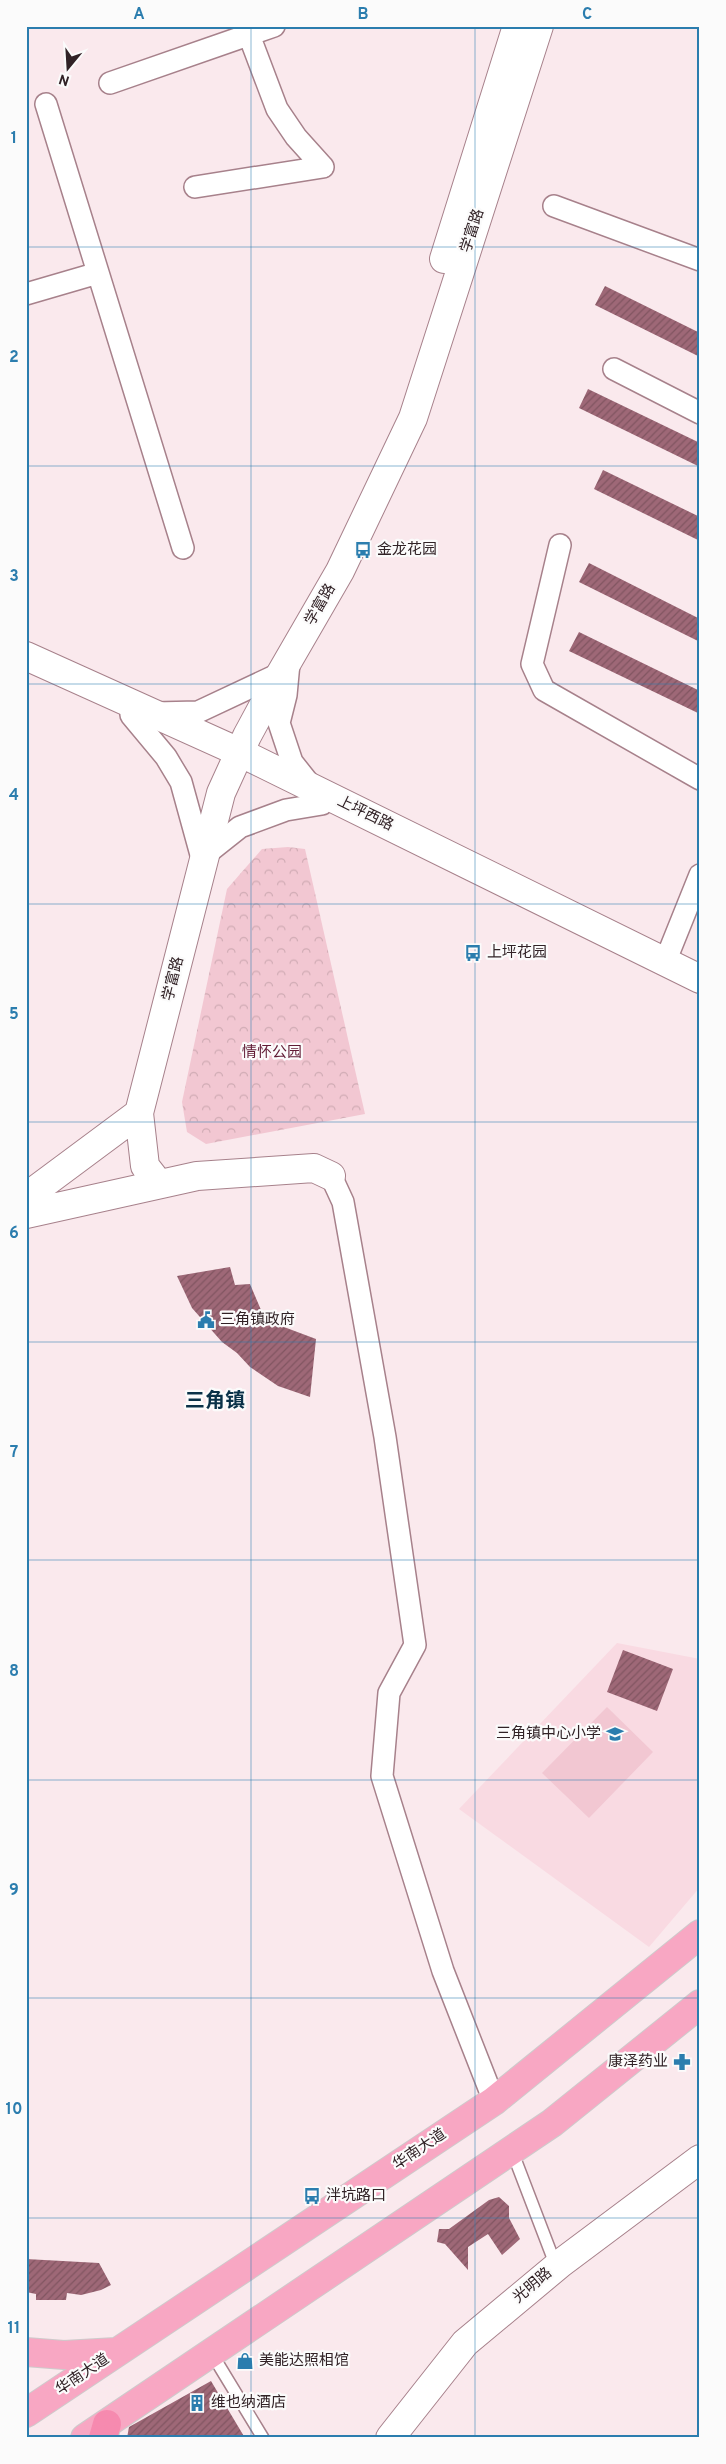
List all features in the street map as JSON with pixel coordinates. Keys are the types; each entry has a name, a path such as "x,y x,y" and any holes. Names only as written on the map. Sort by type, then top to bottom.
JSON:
{"main road":[{"name":"华南大道","path":"26,2413 494,2101 700,1934"},
{"path":"98,2433 552,2123 700,2004"},
{"path":"26,2352 64,2355 117,2352"}],"street":[{"path":"110,83 274,26"},
{"name":"学富路","path":"159,1184 146,1166 139,1113 222,793 234,755 397,411 517,26"},
{"name":"学富路","path":"234,755 247,736 340,571 413,418 539,26"},
{"path":"195,187 323,166 296,137 277,109 249,35"},
{"path":"46,104 182,548"},
{"path":"554,206 700,260"},
{"path":"26,294 98,273"},
{"path":"614,369 700,413"},
{"path":"560,545 532,664 544,690 700,779"},
{"name":"上坪西路","path":"26,656 141,714"},
{"path":"285,666 286,695 280,723 292,762 318,796 240,827 205,858 181,782 141,714 198,712 285,666"},
{"name":"上坪西路","path":"26,670 141,714 234,755 700,979"},
{"name":"上坪西路","path":"318,796 700,990"},
{"path":"665,962 700,875"},
{"path":"26,1197 139,1113"},
{"path":"26,1214 197,1176 314,1168 331,1176 343,1202 347,1221 385,1437 415,1645 389,1693 382,1776 443,1971 494,2101"},
{"name":"光明路","path":"390,2438 464,2344 561,2262 700,2159"}],"lane":[{"path":"512,2151 562,2280"},
{"path":"212,2354 263,2438"}],"shaded area":[{"name":"三角镇中心小学","path":"617,1643 700,1659 700,1887 649,1947 459,1809"}],"green space":[{"name":"情怀公园","path":"288,847 305,849 365,1114 206,1144 187,1132 182,1102 227,889 262,849"},
{"path":"607,1707 653,1752 589,1818 542,1773"}],"building":[{"path":"605,286 700,333 700,357 595,305"},
{"path":"588,389 700,443 700,467 579,408"},
{"path":"603,470 700,517 700,541 594,489"},
{"path":"589,563 700,619 700,642 579,582"},
{"path":"579,632 700,691 700,714 569,651"},
{"path":"230,1267 235,1285 250,1284 268,1321 316,1339 310,1397 278,1386 250,1367 237,1353 222,1342 192,1308 177,1276"},
{"path":"623,1650 673,1669 657,1711 607,1692"},
{"path":"499,2197 509,2206 509,2218 520,2239 502,2255 488,2234 468,2247 468,2270 445,2244 437,2242 439,2229 449,2229 489,2200"},
{"path":"26,2259 99,2263 111,2285 101,2290 81,2295 67,2293 66,2300 36,2300 36,2294 26,2292"},
{"name":"维也纳酒店","path":"211,2381 245,2438 127,2438 129,2427"}],"place":[{"name":"金龙花园","path":"363,550"},
{"name":"上坪花园","path":"473,953"},
{"name":"三角镇政府","path":"206,1320"},
{"name":"三角镇中心小学","path":"615,1734"},
{"name":"康泽药业","path":"682,2062"},
{"name":"泮坑路口","path":"312,2196"},
{"name":"美能达照相馆","path":"245,2361"},
{"name":"维也纳酒店","path":"197,2403"}],"district":[{"name":"三角镇","path":"215,1402"}]}
